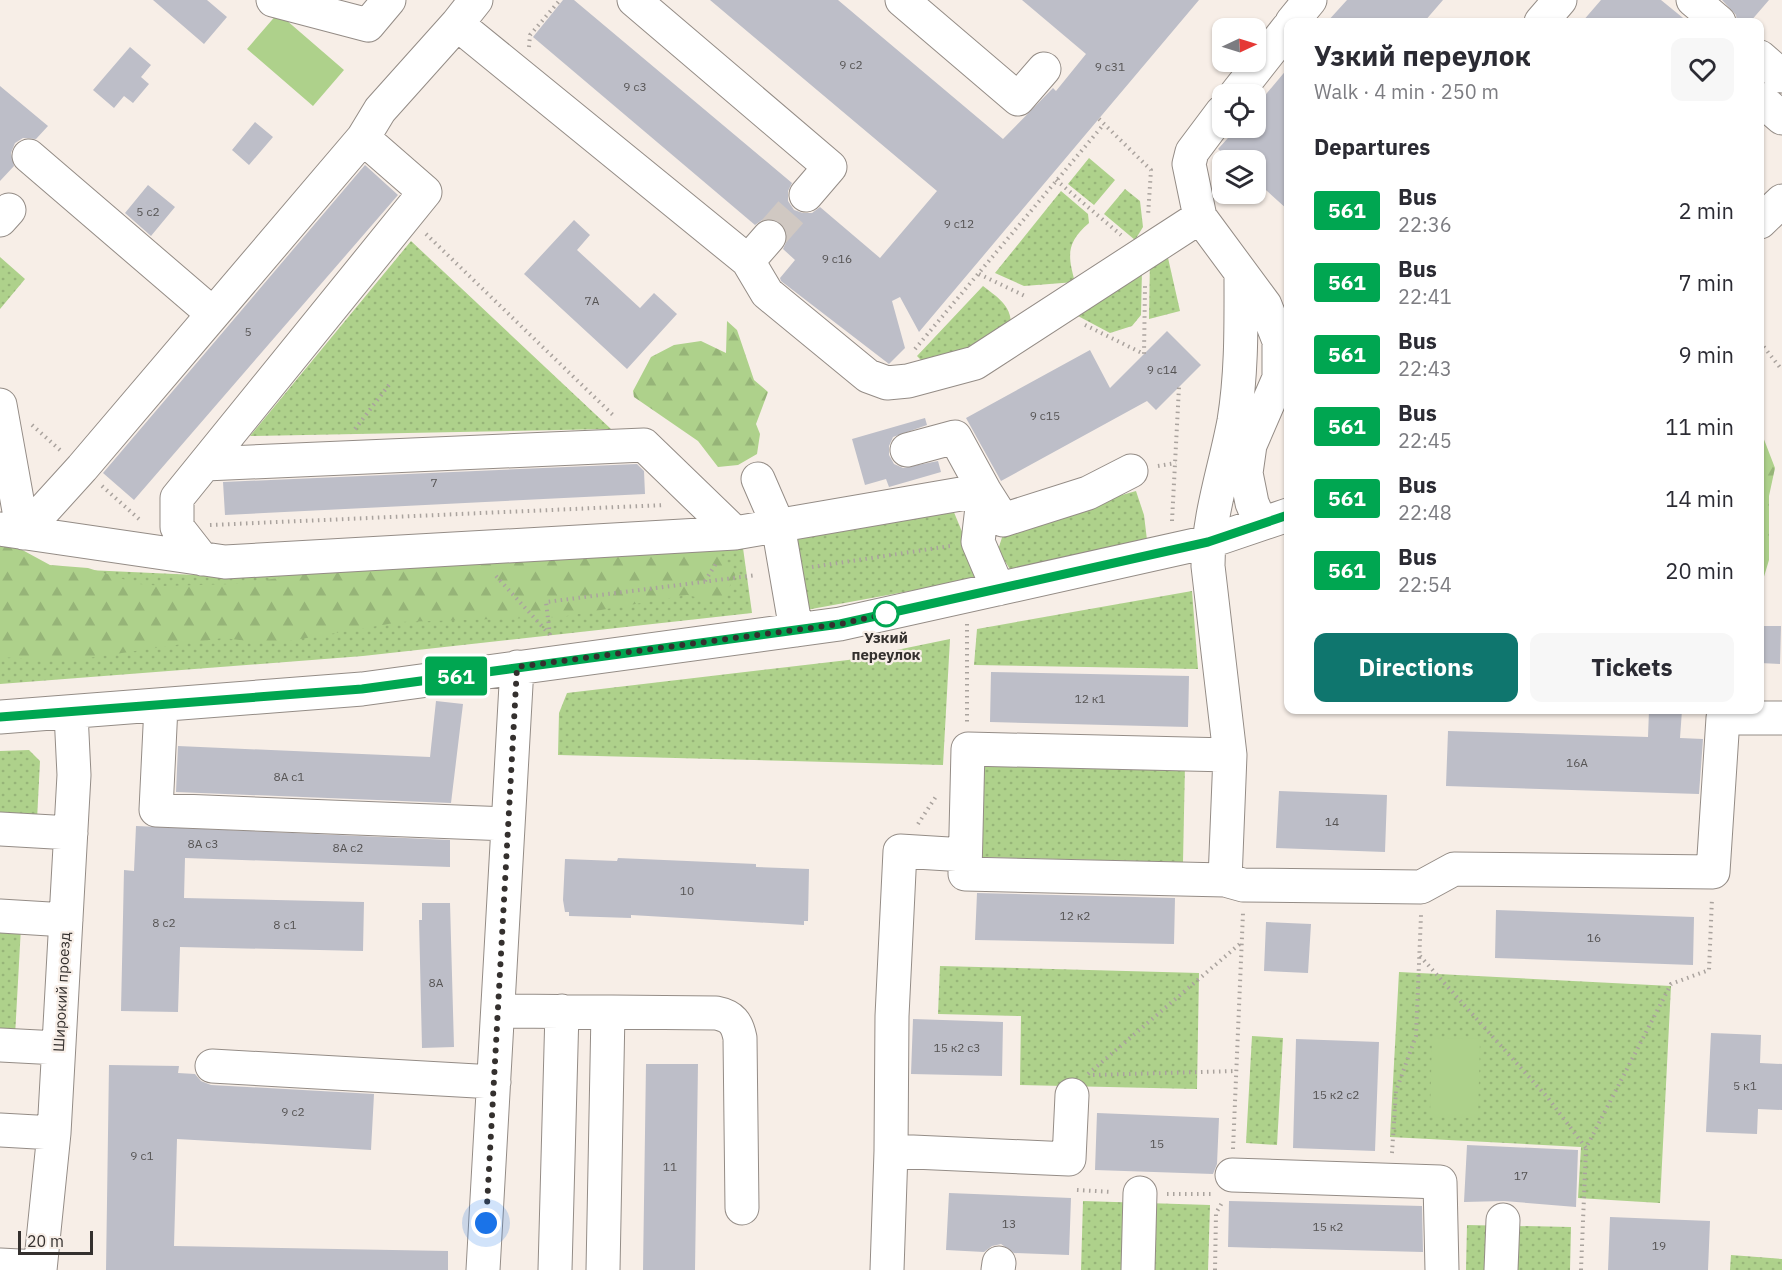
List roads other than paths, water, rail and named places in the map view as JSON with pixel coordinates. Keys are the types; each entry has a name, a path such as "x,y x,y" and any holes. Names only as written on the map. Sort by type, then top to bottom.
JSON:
{"street":[{"path":"273,0 368,25 389,0"},
{"path":"634,0 830,167 806,195"},
{"path":"902,0 1018,99 1044,69"},
{"path":"1295,18 1310,0"},
{"path":"1544,18 1560,0"},
{"path":"1693,0 1714,18"},
{"path":"11,531 82,468 363,138 380,110 466,12 526,81 759,249 767,293 868,376 887,383 908,381 975,363 1145,255 1200,217"},
{"path":"1244,84 1284,32"},
{"path":"1764,60 1782,76"},
{"path":"1764,103 1782,120 1764,129"},
{"path":"1212,125 1192,152 1189,164 1200,217 1265,305 1279,340 1279,378 1275,416 1250,445 1246,473 1252,503 1275,519"},
{"path":"202,559 177,527 177,498 425,192 363,138"},
{"path":"29,156 213,314"},
{"path":"1764,218 1782,201"},
{"path":"1234,883 1230,755 1208,566 1208,542 1237,395 1241,273"},
{"path":"0,405 11,531"},
{"path":"907,450 955,437 1003,520 1088,493 1131,471"},
{"path":"205,464 644,445 735,533"},
{"path":"758,479 778,525 796,630"},
{"path":"11,531 225,562 735,533 984,490"},
{"path":"984,490 978,542 998,589"},
{"path":"0,717 362,689 517,667 552,648 796,630 840,624 1208,542 1275,519"},
{"path":"483,1270 517,667"},
{"path":"161,706 156,810 508,824"},
{"name":"Широкий проезд","path":"40,1268 54,1133 71,833 74,775 71,713"},
{"path":"1230,755 968,749 965,874 1421,887 1454,869 1713,872 1723,718 1782,718"},
{"path":"0,830 71,833"},
{"path":"887,1270 892,1016 900,851 965,855"},
{"path":"0,916 66,920"},
{"path":"498,1011 716,1013 729,1016 738,1026 740,1038 742,1209"},
{"path":"555,1270 562,1011"},
{"path":"603,1270 608,1012"},
{"path":"0,1045 58,1048"},
{"path":"212,1066 494,1082"},
{"path":"891,1151 1069,1159 1080,1085"},
{"path":"0,1131 54,1133"},
{"path":"1232,1175 1440,1182 1442,1270"},
{"path":"1138,1270 1140,1193"},
{"path":"1501,1270 1503,1220"},
{"path":"0,1265 40,1268"}],"tunnel":[{"path":"769,237 806,195"}],"place":[{"name":"Узкий переулок","path":"886,614"}]}
